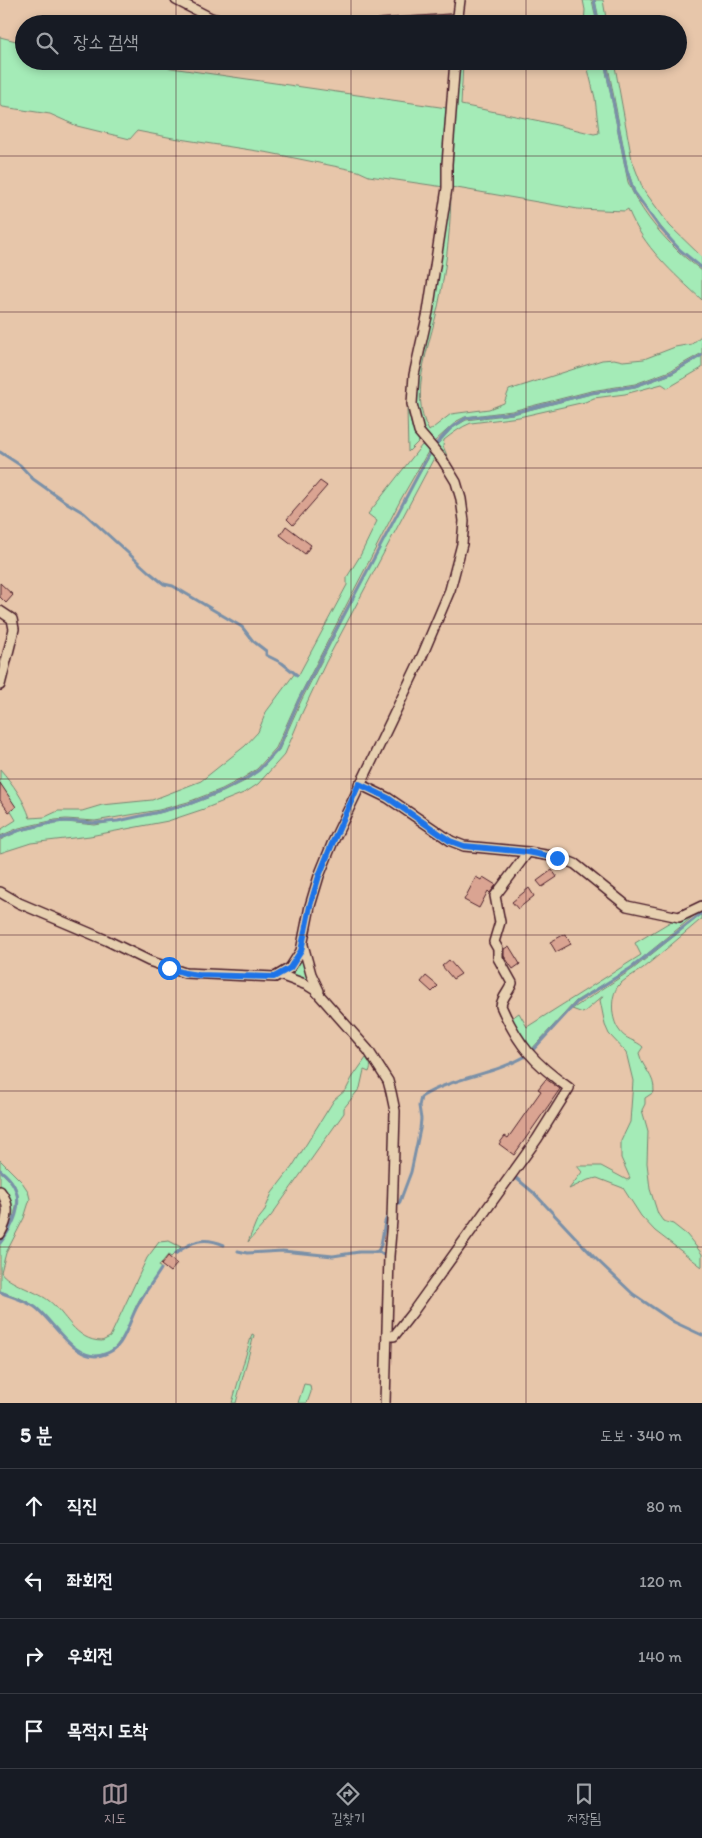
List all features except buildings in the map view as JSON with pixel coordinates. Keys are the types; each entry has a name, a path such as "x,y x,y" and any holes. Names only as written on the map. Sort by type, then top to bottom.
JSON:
{"street":[{"path":"176,0 205,15"},
{"path":"458,15 460,0"},
{"path":"0,892 19,903 106,940 149,961 185,973 274,977 294,963 301,951 310,906 319,876 359,784 422,656 450,590 462,544 464,521 461,499 453,475 419,432 412,404 412,390 428,312 446,196 454,70"},
{"path":"0,611 12,619 14,629 0,685"},
{"path":"359,784 388,798 450,841 464,846 528,852 575,864 627,906 679,917 702,906"},
{"path":"387,1336 394,1336 412,1313 537,1139 569,1088 536,1062 523,1047 501,1006 502,1000 512,983 498,958 498,949 494,942 500,922 495,896 528,852"},
{"path":"303,943 311,974 322,998"},
{"path":"280,974 315,990 349,1026 377,1061 392,1092 395,1112 394,1184 389,1256 385,1403"},
{"path":"0,1191 6,1199 8,1206 4,1226 0,1234"}],"green space":[{"path":"583,0 592,0 595,15 585,15"},
{"path":"595,0 603,0 606,15 598,15"},
{"path":"0,37 15,41 15,70 185,70 447,108 450,103 444,187 369,176 358,171 270,153 137,131 130,139 77,126 50,114 0,105"},
{"path":"458,70 463,70 461,105 594,134 599,133 595,98 588,70 606,70 628,182 637,201 656,227 681,254 702,271 702,300 650,247 634,223 628,209 625,211 578,209 451,187 445,270 421,382 420,399 423,416 429,431 451,414 489,409 504,403 509,390 602,360 644,359 675,347 692,344 702,335 702,353 670,371 635,384 591,391 512,411 465,417 457,421 434,442 425,431 419,418 415,390 434,298 447,215"},
{"path":"609,70 616,70 632,160 643,189 670,226 702,257 702,267 680,250 661,227 635,192 628,171"},
{"path":"702,356 702,368 668,388 662,384 625,394 594,398 585,402 519,417 471,423 457,430 444,440 443,446 450,463 437,445 451,429 466,420 513,414 591,394 635,387 672,374"},
{"path":"407,408 413,430 420,440 408,452"},
{"path":"422,445 429,450 401,499 298,699 276,748 257,769 222,789 188,802 159,810 95,821 55,820 19,828 0,836 0,830 16,820 0,793 0,769 18,792 30,818 45,817 58,811 82,811 102,805 152,800 201,781 245,746 258,732 266,712 295,673 298,676 347,585 347,577 360,556 377,521 368,514"},
{"path":"432,452 435,456 326,662 285,754 258,784 246,792 168,821 90,836 31,843 0,853 0,840 20,831 66,822 95,825 159,813 189,805 223,792 245,781 259,771 279,750 301,701 347,611 404,501"},
{"path":"702,908 702,911 630,968 576,1001 529,1052 509,1020 519,1013 527,1027 641,955 635,943 675,919"},
{"path":"702,914 702,919 643,968 618,986 615,991 612,1008 614,1020 621,1033 643,1047 639,1053 653,1081 654,1092 645,1098 642,1110 648,1131 647,1163 650,1189 658,1214 663,1221 673,1224 687,1235 702,1254 702,1267 655,1231 641,1216 623,1188 597,1178 569,1189 582,1172 577,1166 601,1166 627,1180 630,1178 621,1158 621,1141 630,1122 633,1081 626,1052 609,1034 605,1025 600,1000 604,995 583,1013 572,1009 633,969"},
{"path":"303,958 313,985 287,974"},
{"path":"366,1058 370,1064 369,1072 364,1070 360,1088 344,1108 344,1113 271,1216 248,1242 256,1222 264,1212 272,1193 292,1167 334,1100 346,1090"},
{"path":"0,1160 22,1182 28,1191 30,1199 24,1218 6,1253 1,1272 9,1280 48,1300 78,1331 93,1340 102,1341 110,1337 147,1258 159,1242 169,1241 181,1247 171,1257 168,1255 159,1266 161,1269 139,1300 125,1333 109,1352 94,1356 76,1348 34,1306 20,1298 0,1291 0,1244 15,1216 18,1199 14,1184 0,1169"},
{"path":"0,1171 14,1186 17,1202 11,1223 0,1241 6,1227 0,1188"},
{"path":"252,1334 254,1335 236,1403 232,1403"},
{"path":"304,1384 310,1385 311,1392 307,1403 298,1403"}],"waterway":[{"path":"594,0 596,15"},
{"path":"607,70 627,171 634,192 660,228 680,250 702,268"},
{"path":"0,838 20,830 55,822 95,823 118,821 159,812 189,804 222,791 259,770 278,749 299,700 428,456 451,428 466,418 512,413 591,393 635,386 671,373 702,355"},
{"path":"0,452 20,465 33,479 84,513 164,584 173,586 242,627 253,641 266,651 266,655 282,663 297,675"},
{"path":"531,1052 577,1002 631,968 702,913"},
{"path":"399,1204 411,1172 420,1129 419,1106 421,1097 433,1090 500,1068 526,1056"},
{"path":"0,1170 9,1178 14,1187 18,1205 12,1224 0,1243"},
{"path":"510,1184 516,1178 534,1193 593,1256 633,1294 674,1322 702,1335"},
{"path":"238,1251 247,1253 283,1251 333,1256 378,1251 389,1212"},
{"path":"175,1254 198,1241 204,1240 224,1245"},
{"path":"378,1251 385,1256 385,1260"},
{"path":"0,1292 35,1307 75,1348 84,1354 94,1356 105,1354 115,1349 125,1334 140,1300 161,1269"}],"route":[{"path":"169,968 198,975 274,977 290,968 301,951 310,906 319,876 359,784 388,798 450,841 464,846 528,852 557,858"}]}
